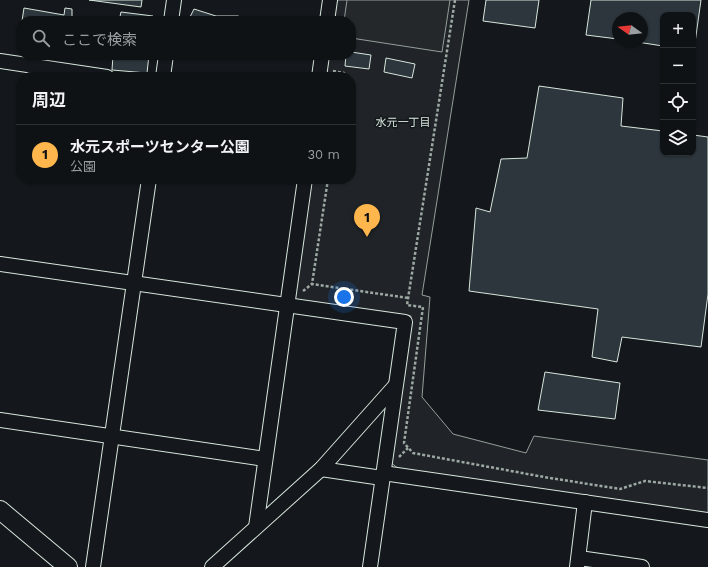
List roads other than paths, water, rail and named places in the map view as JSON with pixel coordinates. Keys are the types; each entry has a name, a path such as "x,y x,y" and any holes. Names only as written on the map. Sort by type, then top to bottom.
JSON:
{"main road":[{"path":"0,510 68,567"}],"street":[{"path":"172,16 174,0"},
{"path":"328,16 330,0"},
{"path":"164,72 165,60"},
{"path":"320,72 321,60"},
{"path":"0,62 71,72"},
{"path":"93,567 148,184"},
{"path":"256,527 304,184"},
{"path":"0,264 405,322 370,567"},
{"path":"212,567 321,469 395,386"},
{"path":"0,420 265,459"},
{"path":"321,469 383,475 708,520"},
{"path":"586,502 578,563 642,567"}],"place":[{"name":"水元スポーツセンター公園","path":"367,237"}],"district":[{"name":"水元一丁目","path":"403,122"}]}
